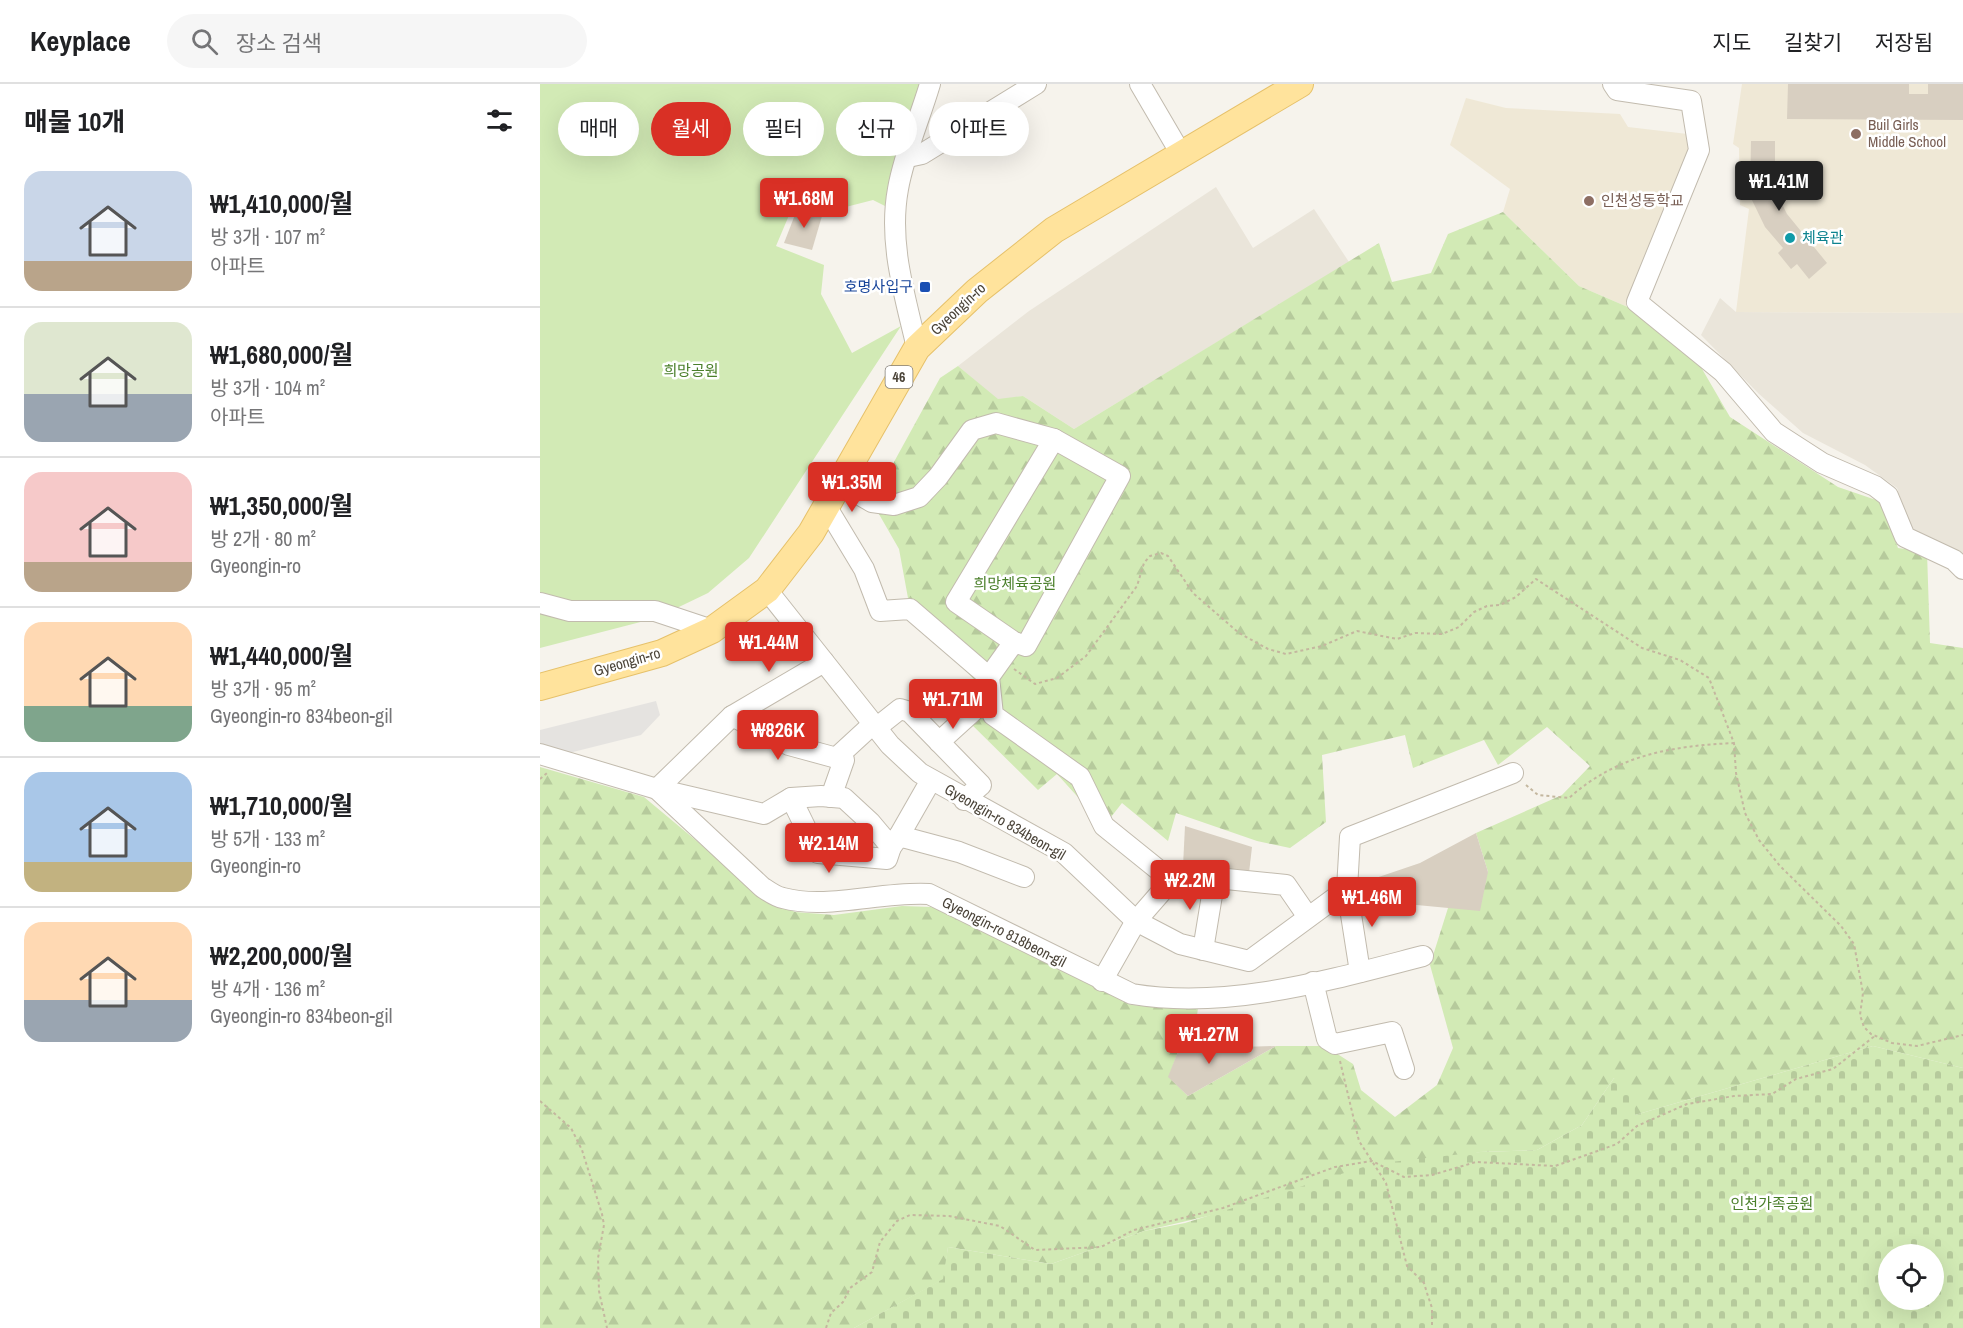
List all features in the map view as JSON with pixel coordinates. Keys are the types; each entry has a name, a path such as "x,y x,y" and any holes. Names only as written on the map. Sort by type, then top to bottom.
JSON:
{"main road":[{"name":"Gyeongin-ro","path":"540,687 662,653 712,630 767,590 811,533 917,348 977,291 1054,230 1300,84"}],"street":[{"path":"917,348 899,271 894,220 898,188 930,84"},
{"path":"908,157 922,154 1036,84"},
{"path":"1140,84 1181,154"},
{"path":"1613,84 1617,90 1691,101 1699,150 1638,302 1723,372 1774,432 1822,463 1875,486 1888,496 1905,537 1954,560 1963,569"},
{"path":"839,483 872,502 894,504 919,497 938,477 972,430 996,423 1053,439 1120,476 1026,646 1014,642 956,603 1053,439"},
{"path":"826,506 864,569 880,611 910,609 989,683 993,715 1080,777 1104,826 1171,880"},
{"name":"Gyeongin-ro 834beon-gil","path":"767,590 890,745 931,780 1064,853 1136,921 1180,944 1249,961"},
{"path":"540,603 570,611 656,611 712,630"},
{"path":"939,742 982,703 989,683 1014,642"},
{"path":"657,789 732,716 824,662"},
{"path":"836,758 900,709 910,712 981,785 964,800"},
{"path":"732,716 789,745 844,760 831,797"},
{"name":"Gyeongin-ro 818beon-gil","path":"540,754 657,789 764,814 791,798 844,798 895,842"},
{"path":"1360,972 1347,889 1350,837 1513,773"},
{"path":"791,798 818,853 887,859 931,780"},
{"name":"Gyeongin-ro 818beon-gil","path":"657,789 762,887 781,898 809,902 910,893 929,894 1132,994 1162,999 1262,993 1423,956"},
{"path":"895,842 959,852 1024,877"},
{"path":"1102,981 1136,921 1177,874 1286,885 1308,917"},
{"path":"1203,950 1215,878"},
{"path":"1262,993 1249,961 1347,889"},
{"path":"1313,982 1327,1039 1335,1044 1392,1032 1404,1069"}],"path":[{"path":"1002,659 1035,684 1057,678 1086,656 1137,586 1144,563 1150,556 1161,553 1168,556 1193,592 1239,633 1268,649 1286,654 1322,646 1358,631 1397,639 1415,633 1442,634 1459,627 1474,612 1487,606 1500,605 1516,597 1536,579 1642,648 1680,660 1709,678 1734,743 1736,773 1745,813 1766,849 1841,926 1854,944 1863,993 1860,1015 1864,1027 1892,1043 1917,1046 1963,1035"},
{"path":"1513,773 1538,795 1569,798 1585,784 1616,765 1685,748 1734,743"},
{"path":"826,1328 831,1313 843,1302 850,1288 872,1272 880,1242 897,1221 910,1215 949,1216 1000,1226 1035,1250 1101,1247 1134,1230 1223,1208 1335,1167 1372,1161 1404,1177 1432,1175 1476,1162 1555,1166 1617,1144 1637,1126 1687,1104 1734,1096 1772,1094 1796,1079 1833,1069 1876,1035"},
{"path":"1332,1042 1345,1072 1359,1141 1386,1183 1407,1266 1424,1283 1432,1308 1432,1328"},
{"path":"540,1101 571,1128 582,1150 602,1214 604,1226 598,1258 599,1291 607,1328"}],"shaded area":[{"path":"1742,84 1963,84 1963,313 1736,312 1749,209 1740,205 1739,148 1733,144"},
{"name":"인천성동학교","path":"1466,98 1506,108 1620,114 1628,127 1696,135 1630,308 1579,286 1503,212 1510,189 1450,145"},
{"path":"1216,187 1253,248 1314,209 1349,262 1074,429 1023,396 998,400 958,366 1029,311"},
{"path":"1720,298 1736,312 1963,313 1963,559 1914,537 1897,488 1865,465 1803,433 1759,394 1701,335"},
{"path":"656,701 660,715 641,735 569,753 540,744 540,730"}],"green space":[{"name":"희망공원","path":"540,84 920,84 915,102 836,102 836,156 899,156 885,206 873,200 838,209 798,194 776,246 824,265 821,294 852,353 901,326 749,558 708,593 656,618 540,648"},
{"name":"희망체육공원","path":"1503,212 1579,286 1630,308 1698,362 1730,417 1838,487 1882,502 1898,548 1927,552 1930,643 1963,648 1963,1068 1873,1046 1635,1115 1614,1078 1582,1125 1537,1150 1480,1152 1144,1231 1051,1264 948,1247 944,1279 854,1328 540,1328 540,767 644,797 765,898 795,912 834,915 902,906 931,907 957,917 1131,1005 1198,1008 1193,1046 1179,1049 1169,1077 1188,1096 1276,1046 1325,1046 1353,1064 1361,1090 1395,1117 1437,1085 1453,1048 1430,965 1448,908 1488,872 1476,833 1562,795 1590,766 1547,727 1498,765 1484,740 1413,768 1405,735 1322,755 1326,822 1290,848 1257,841 1176,813 1168,841 1122,803 1104,826 1057,774 1038,790 965,718 978,684 910,609 899,549 872,502 940,378 958,366 998,399 1023,396 1074,429 1379,243 1392,282 1431,273 1448,234"},
{"name":"인천가족공원","path":"1873,1046 1963,1068 1963,1328 854,1328 943,1279 948,1247 1051,1264 1144,1231 1185,1223 1373,1164 1480,1152 1537,1150 1582,1125 1614,1078 1634,1086 1635,1115"}],"building":[{"path":"1788,84 1909,84 1909,94 1928,94 1928,84 1963,84 1963,120 1787,119"},
{"path":"1751,141 1775,141 1775,190 1787,214 1827,263 1809,279 1797,264 1791,269 1778,253 1783,248 1765,227 1750,196"},
{"path":"798,207 822,216 812,250 784,243"},
{"path":"1185,826 1252,847 1249,873 1183,866"},
{"path":"1476,833 1488,872 1480,911 1364,900 1358,884 1420,863"},
{"path":"1276,1046 1188,1096 1168,1077 1179,1049"}],"place":[{"name":"Buil Girls Middle School","path":"1856,134"},
{"name":"인천성동학교","path":"1589,201"},
{"name":"체육관","path":"1790,238"},
{"name":"호명사입구","path":"925,287"}]}
